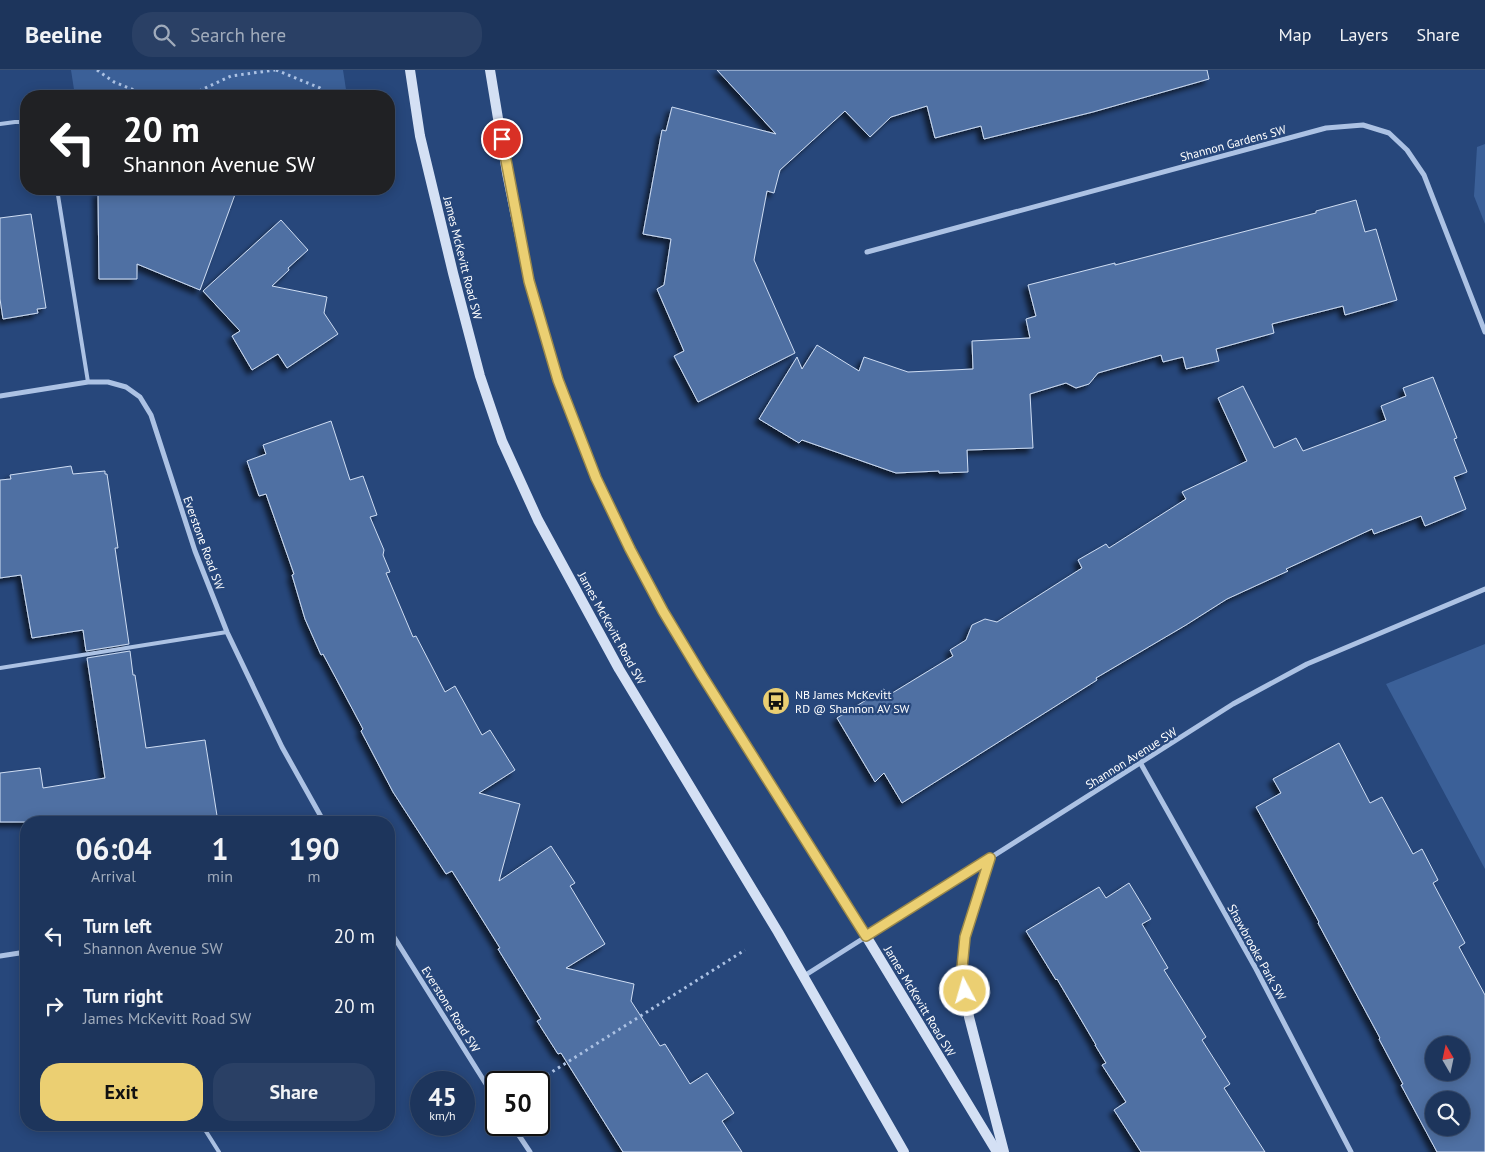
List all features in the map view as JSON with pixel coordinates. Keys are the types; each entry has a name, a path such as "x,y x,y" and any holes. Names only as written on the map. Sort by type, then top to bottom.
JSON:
{"main road":[{"name":"James McKevitt Road SW","path":"410,70 420,136 480,376 502,441 538,520 620,669 804,976 904,1152"},
{"name":"James McKevitt Road SW","path":"490,70 507,173 529,281 558,380 596,478 630,549 677,635 866,936 997,1152"},
{"path":"990,858 965,937 962,968 969,1017 1004,1152"}],"street":[{"name":"Shannon Gardens SW","path":"867,252 1326,128 1364,125 1389,133 1407,150 1424,175 1485,332"},
{"name":"Everstone Road SW","path":"0,396 88,382 108,382 126,387 140,397 151,415 195,552 227,632 282,747 321,816"},
{"name":"Shannon Avenue SW","path":"804,976 1233,704 1307,664 1485,589"},
{"name":"Shawbrooke Park SW","path":"1141,764 1256,969 1351,1152"},
{"name":"Everstone Road SW","path":"395,939 485,1082"},
{"path":"0,956 20,953"},
{"path":"519,1136 530,1152"}],"lane":[{"path":"0,124 20,122"},
{"path":"58,195 88,382"},
{"path":"0,668 227,632"},
{"path":"206,1131 219,1152"}],"path":[{"path":"97,70 114,82 133,90"},
{"path":"201,90 231,76 275,70 323,90"},
{"path":"550,1073 744,950"}],"shaded area":[{"path":"71,70 343,70 346,90 74,90"},
{"path":"1485,144 1485,224 1474,196 1477,147"},
{"path":"1485,644 1485,869 1386,684"}],"building":[{"path":"717,70 1207,70 1209,79 1093,112 984,139 981,126 935,138 927,106 891,117 870,137 845,111 780,170 774,193 767,191 754,260 795,353 698,402 674,356 684,351 657,289 664,285 671,239 643,234 662,130 666,131 672,107 776,134"},
{"path":"98,195 235,195 200,290 137,264 137,279 99,279"},
{"path":"1356,200 1365,232 1376,229 1397,300 1345,315 1343,306 1272,324 1274,333 1216,349 1219,361 1186,369 1183,357 1163,362 1161,355 1098,373 1089,384 1076,388 1066,383 1030,394 1033,448 967,450 968,472 896,473 802,440 799,443 759,419 797,357 802,369 817,345 859,371 864,357 908,372 973,369 972,341 1030,338 1026,319 1036,316 1028,285 1115,263 1115,265 1316,213 1316,211"},
{"path":"31,214 46,308 37,309 38,313 3,319 0,299 0,218"},
{"path":"281,220 308,250 272,286 327,297 324,313 338,334 287,368 278,354 252,370 232,336 240,331 203,291"},
{"path":"1433,377 1457,438 1454,439 1467,472 1454,477 1466,509 1425,526 1421,516 1374,534 1372,529 1227,599 1096,678 1097,680 902,803 884,773 875,782 837,718 884,689 889,695 953,656 950,650 966,640 972,625 985,619 997,622 1082,568 1078,560 1106,544 1109,548 1186,499 1182,492 1247,461 1218,398 1243,386 1274,448 1296,438 1303,451 1386,420 1381,406 1406,396 1403,388"},
{"path":"331,421 350,480 363,476 377,515 370,517 384,550 383,555 390,572 386,573 413,637 416,636 445,692 455,686 482,735 490,730 515,770 479,793 520,804 499,881 551,846 575,883 570,886 605,944 566,968 634,984 631,1001 660,1046 665,1044 690,1084 707,1073 734,1113 722,1121 742,1152 623,1152 561,1053 558,1054 537,1021 541,1019 452,871 446,874 393,792 361,731 363,729 323,654 321,655 305,619 292,575 294,574 266,494 259,496 247,461 266,454 263,445"},
{"path":"71,466 73,474 105,471 105,474 107,474 118,548 115,548 129,644 86,651 83,630 32,638 21,575 0,578 0,480 11,479 10,475"},
{"path":"130,651 146,748 205,740 217,816 20,816 20,822 0,822 0,773 40,768 43,788 105,778 87,658"},
{"path":"1339,743 1370,803 1382,797 1413,854 1422,849 1438,880 1433,883 1465,943 1459,947 1485,995 1485,1152 1437,1152 1428,1136 1470,1136 1470,1091 1425,1091 1425,1130 1401,1085 1403,1084 1380,1038 1256,807 1281,793 1273,779"},
{"path":"1129,883 1151,919 1142,924 1168,968 1164,970 1206,1037 1202,1040 1230,1084 1224,1088 1265,1152 1141,1152 1114,1110 1126,1102 1102,1065 1106,1063 1096,1045 1026,931 1099,887 1106,898"}],"place":[{"name":"NB James McKevitt RD @ Shannon AV SW","path":"776,701"}],"route":[{"path":"502,139 529,281 558,380 596,478 630,549 663,611 866,936 990,858 965,937 962,968 965,991"}]}
